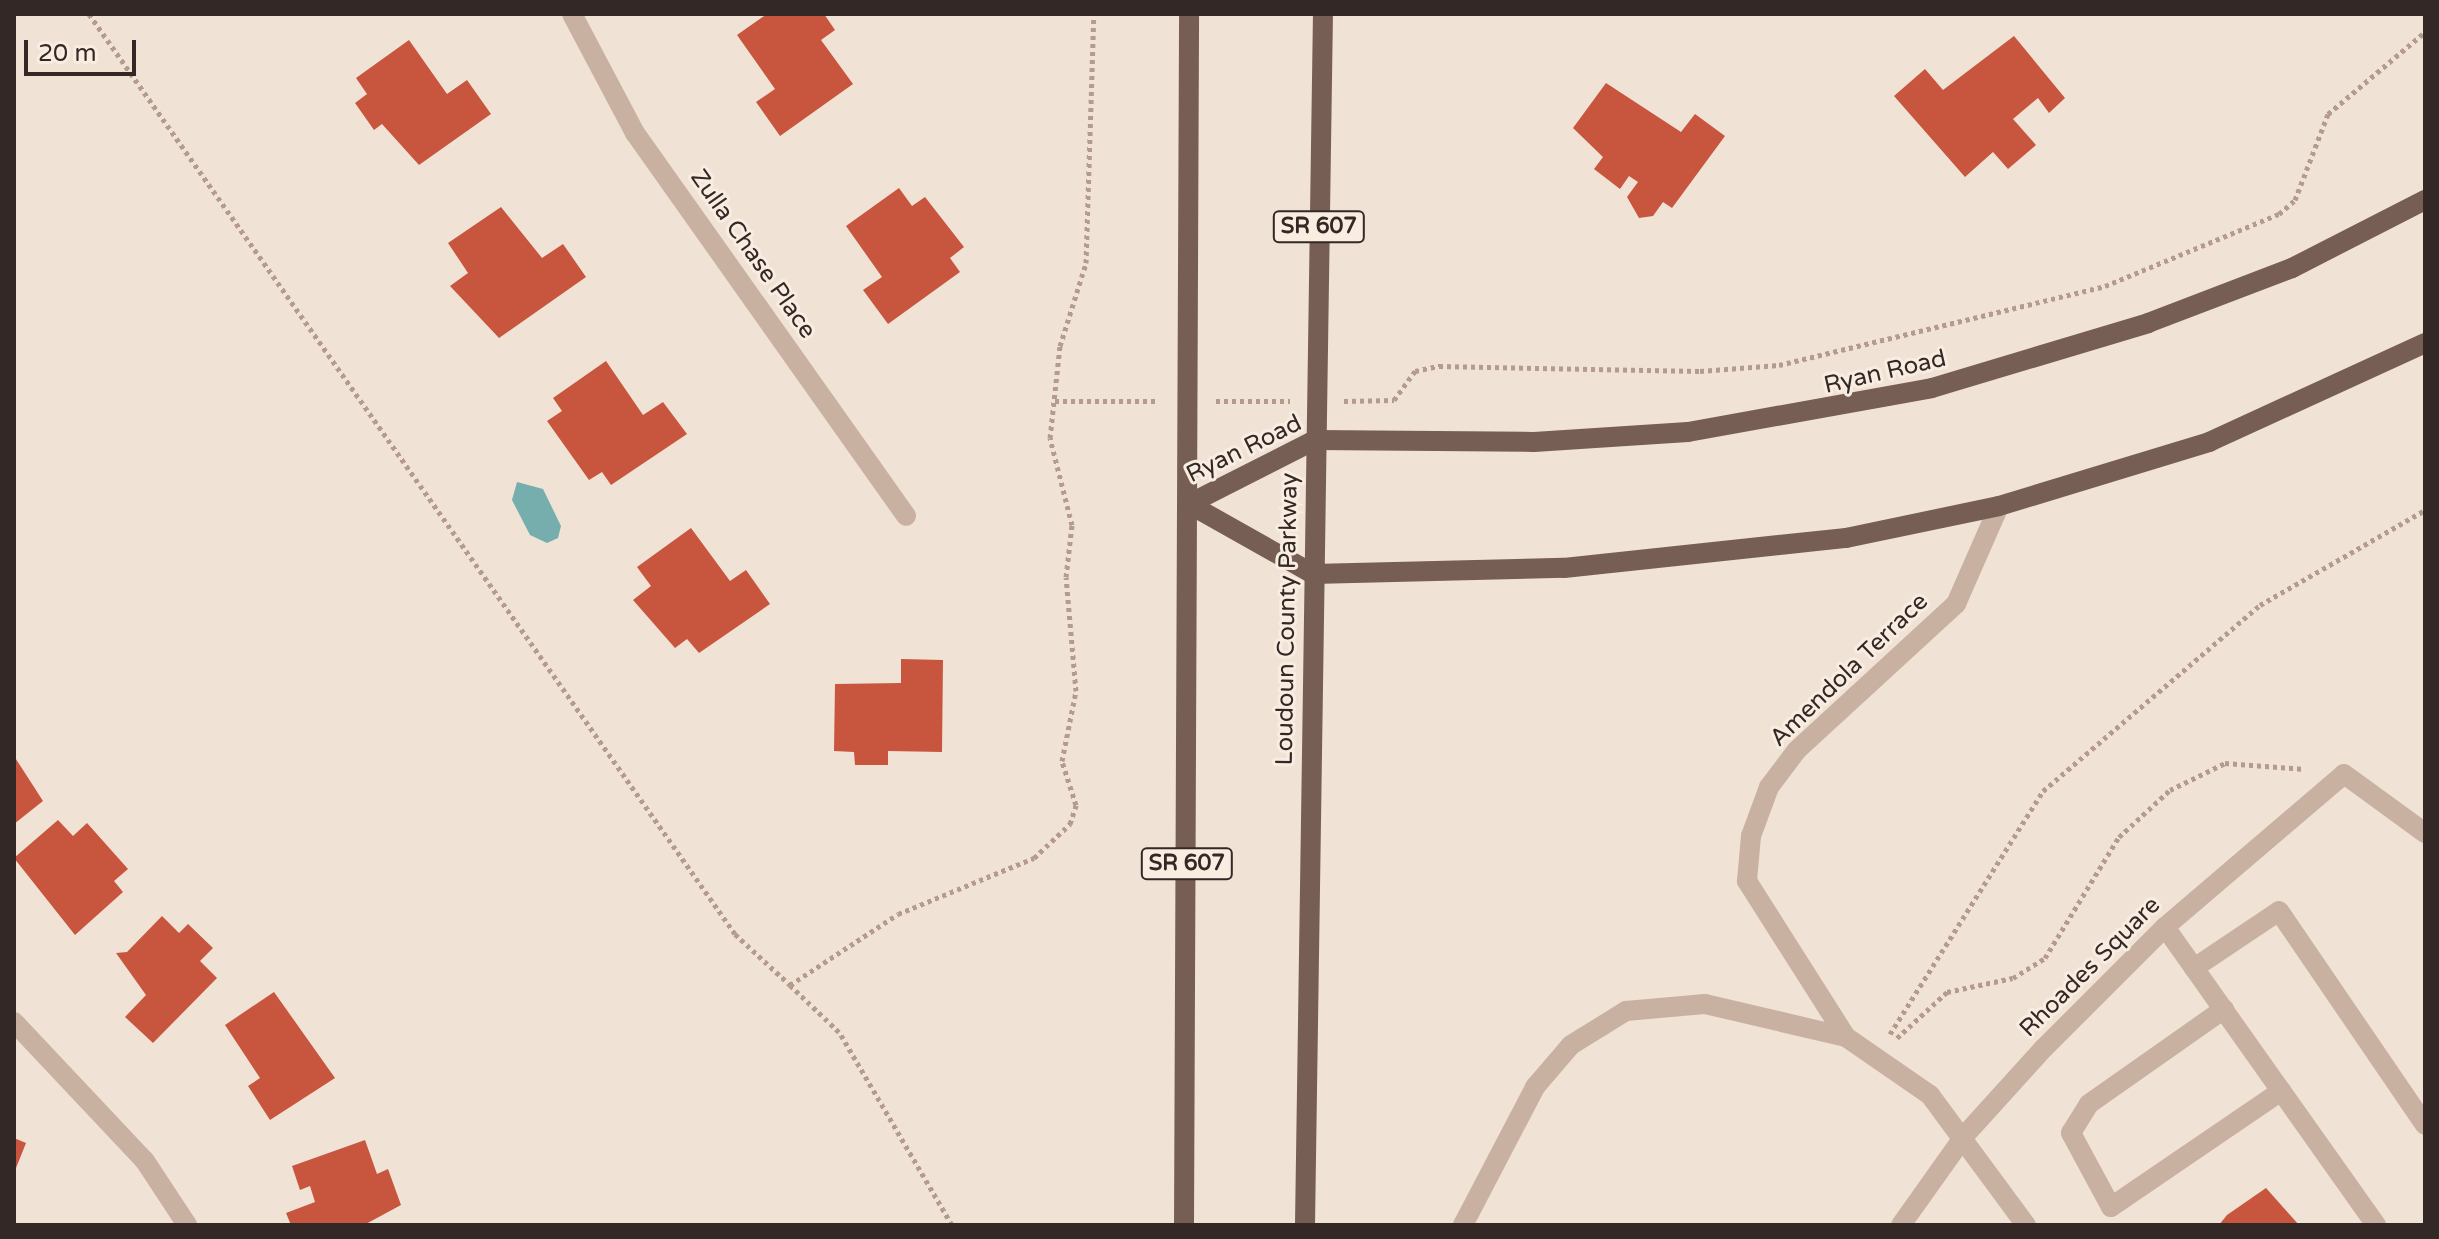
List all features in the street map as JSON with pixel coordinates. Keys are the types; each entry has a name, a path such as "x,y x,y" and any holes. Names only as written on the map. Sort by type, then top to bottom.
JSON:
{"main road":[{"name":"SR 607","path":"1184,1225 1189,14"},
{"name":"Loudoun County Parkway","path":"1305,1225 1323,14"},
{"name":"Ryan Road","path":"1189,504 1315,440 1534,442 1820,413 2029,364 2292,268 2425,200"},
{"path":"1313,574 1684,558 1846,538 1999,506 2209,442 2425,343"},
{"name":"Ryan Road","path":"1189,504 1313,574"}],"street":[{"name":"Zulla Chase Place","path":"572,14 635,133 906,516"},
{"name":"Amendola Terrace","path":"1846,1037 1747,881 1751,836 1769,787 1797,750 1956,604 1999,506"},
{"path":"2344,774 2425,833"},
{"name":"Rhoades Square","path":"1901,1225 1965,1135 2165,927 2344,774"},
{"path":"2194,968 2279,911 2425,1125"},
{"path":"2165,927 2376,1225"},
{"name":"Amendola Terrace","path":"1463,1225 1535,1087 1571,1045 1626,1011 1705,1004 1846,1037 1930,1095 1965,1135 2026,1225"},
{"path":"2224,1009 2089,1104 2071,1133 2111,1207 2281,1091"},
{"path":"14,1022 145,1161 187,1225"}],"path":[{"path":"89,14 735,934 839,1032 952,1225"},
{"path":"790,985 898,914 1034,858 1070,824 1076,805 1062,761 1076,691 1066,577 1072,525 1050,438 1060,346 1086,263 1094,14"},
{"path":"1055,401 1394,400 1415,371 1439,366 1700,371 1779,365 2105,286 2279,214 2295,200 2328,114 2425,32"},
{"path":"1875,1057 2043,791 2260,605 2425,510"},
{"path":"1875,1057 1947,992 2013,978 2045,958 2119,837 2170,790 2225,763 2344,774"}],"water":[{"path":"517,482 543,489 561,526 558,538 547,543 530,535 512,500"}],"building":[{"path":"767,14 824,14 835,30 821,40 853,84 780,136 756,102 775,89 737,35"},
{"path":"2014,36 2065,98 2049,113 2038,98 2013,119 2036,145 2008,169 1993,152 1965,177 1894,96 1925,69 1943,90"},
{"path":"409,40 447,94 467,80 491,114 419,165 382,124 374,130 355,103 367,94 356,78"},
{"path":"1606,83 1681,132 1695,114 1725,136 1672,208 1663,202 1653,216 1639,218 1627,197 1638,182 1629,176 1620,189 1594,169 1603,157 1573,128"},
{"path":"899,188 912,206 925,197 964,247 950,258 960,272 888,324 863,290 882,277 846,226"},
{"path":"501,207 542,258 563,244 586,277 499,338 450,286 468,273 448,243"},
{"path":"606,361 643,415 663,402 687,434 611,485 602,472 589,480 547,421 562,411 553,398"},
{"path":"691,528 730,581 746,570 770,604 699,653 687,639 675,648 633,600 651,586 637,567"},
{"path":"901,659 943,660 942,752 888,751 888,765 855,765 854,752 834,751 835,684 901,683"},
{"path":"14,756 43,801 14,824"},
{"path":"58,820 73,836 87,823 128,869 114,881 123,892 75,935 14,858"},
{"path":"162,916 179,933 188,924 213,948 200,961 217,978 153,1043 125,1017 146,995 116,953 127,952"},
{"path":"274,992 335,1078 270,1120 248,1086 260,1078 225,1025"},
{"path":"14,1138 26,1143 14,1173"},
{"path":"365,1140 377,1174 388,1169 401,1205 364,1225 291,1225 286,1213 315,1202 310,1186 300,1190 292,1166"},
{"path":"2266,1188 2299,1225 2219,1225 2227,1215"}]}
